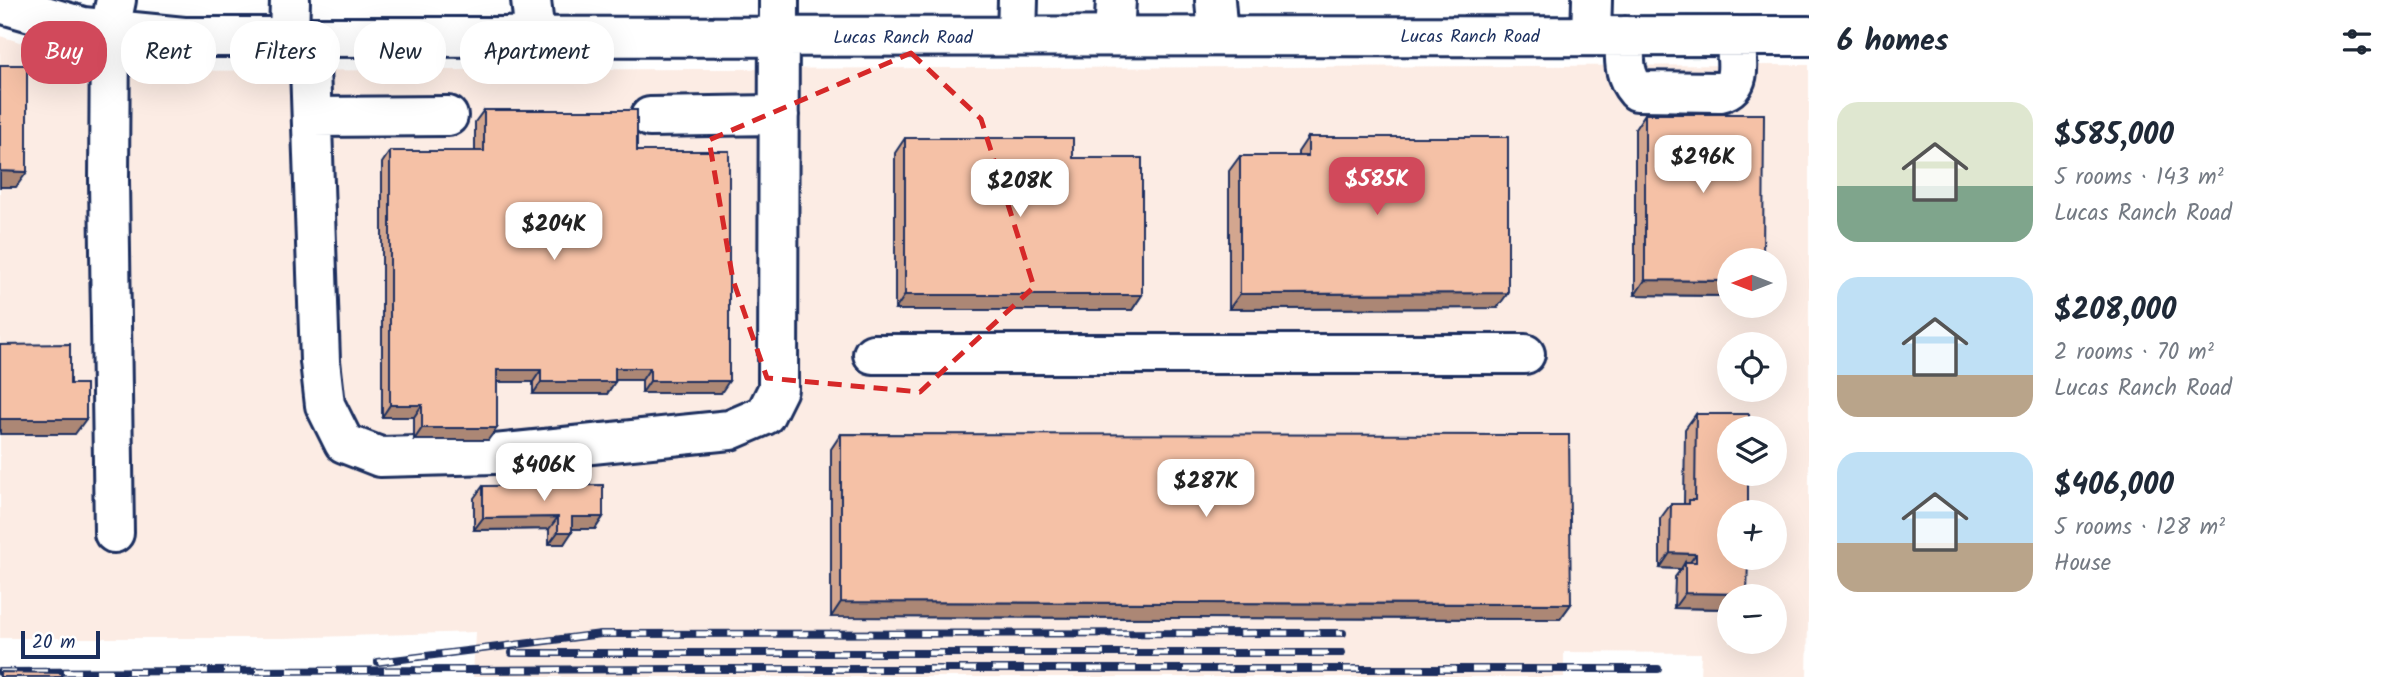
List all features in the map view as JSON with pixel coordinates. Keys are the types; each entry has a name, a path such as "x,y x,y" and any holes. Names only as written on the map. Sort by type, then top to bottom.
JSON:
{"street":[{"path":"531,0 533,21"},
{"name":"Lucas Ranch Road","path":"0,3 83,27 113,15 184,37 230,32"},
{"path":"113,15 109,180 114,533"},
{"path":"306,84 312,117 320,360 325,405 344,443 380,457 495,454 730,430 765,415 778,389 779,18"},
{"name":"Lucas Ranch Road","path":"614,31 779,18 1216,18 1603,24 1735,36 1809,36"},
{"path":"1603,24 1628,80 1637,91 1729,90 1737,81 1735,36"},
{"name":"Lucas Ranch Road","path":"340,27 460,33"},
{"path":"650,117 779,115"},
{"path":"312,117 448,116"},
{"path":"873,354 1525,354"}],"highlighted area":[{"path":"911,53 981,119 1034,287 920,392 767,378 733,280 709,140"}],"shaded area":[{"path":"0,36 21,42 21,84 107,84 107,66 121,68 121,84 216,84 216,71 230,71 230,84 340,84 340,70 354,70 354,84 446,84 446,70 460,70 460,84 614,84 614,69 1809,65 1807,677 1700,677 1701,653 1564,652 1564,677 473,677 475,632 284,638 0,638"}],"building":[{"path":"0,65 21,65 21,84 27,84 27,172 0,171"},
{"path":"484,110 637,110 637,151 729,151 729,381 650,381 650,368 615,368 615,382 541,382 541,370 497,370 497,428 422,428 422,405 390,405 390,151 484,151"},
{"path":"1645,114 1764,114 1763,248 1717,248 1717,281 1645,280"},
{"path":"1308,137 1508,137 1508,293 1240,294 1240,156 1308,156"},
{"path":"905,138 1073,138 1073,158 1142,158 1142,295 905,295"},
{"path":"70,344 70,384 86,384 86,419 0,419 0,345"},
{"path":"1696,414 1749,414 1717,416 1717,486 1748,486 1748,500 1717,500 1717,570 1748,570 1747,584 1717,584 1717,594 1685,593 1685,562 1696,562 1696,554 1670,553 1671,504 1689,504 1689,500 1695,500"},
{"path":"841,434 1569,435 1571,604 841,602"},
{"path":"603,485 603,517 572,517 572,532 558,532 558,517 483,518 483,486"},
{"path":"0,672 62,673 62,677 0,677"}],"railway":[{"path":"378,662 601,634 1343,633"},
{"path":"512,653 1342,653"},
{"path":"0,672 1658,669"}]}
